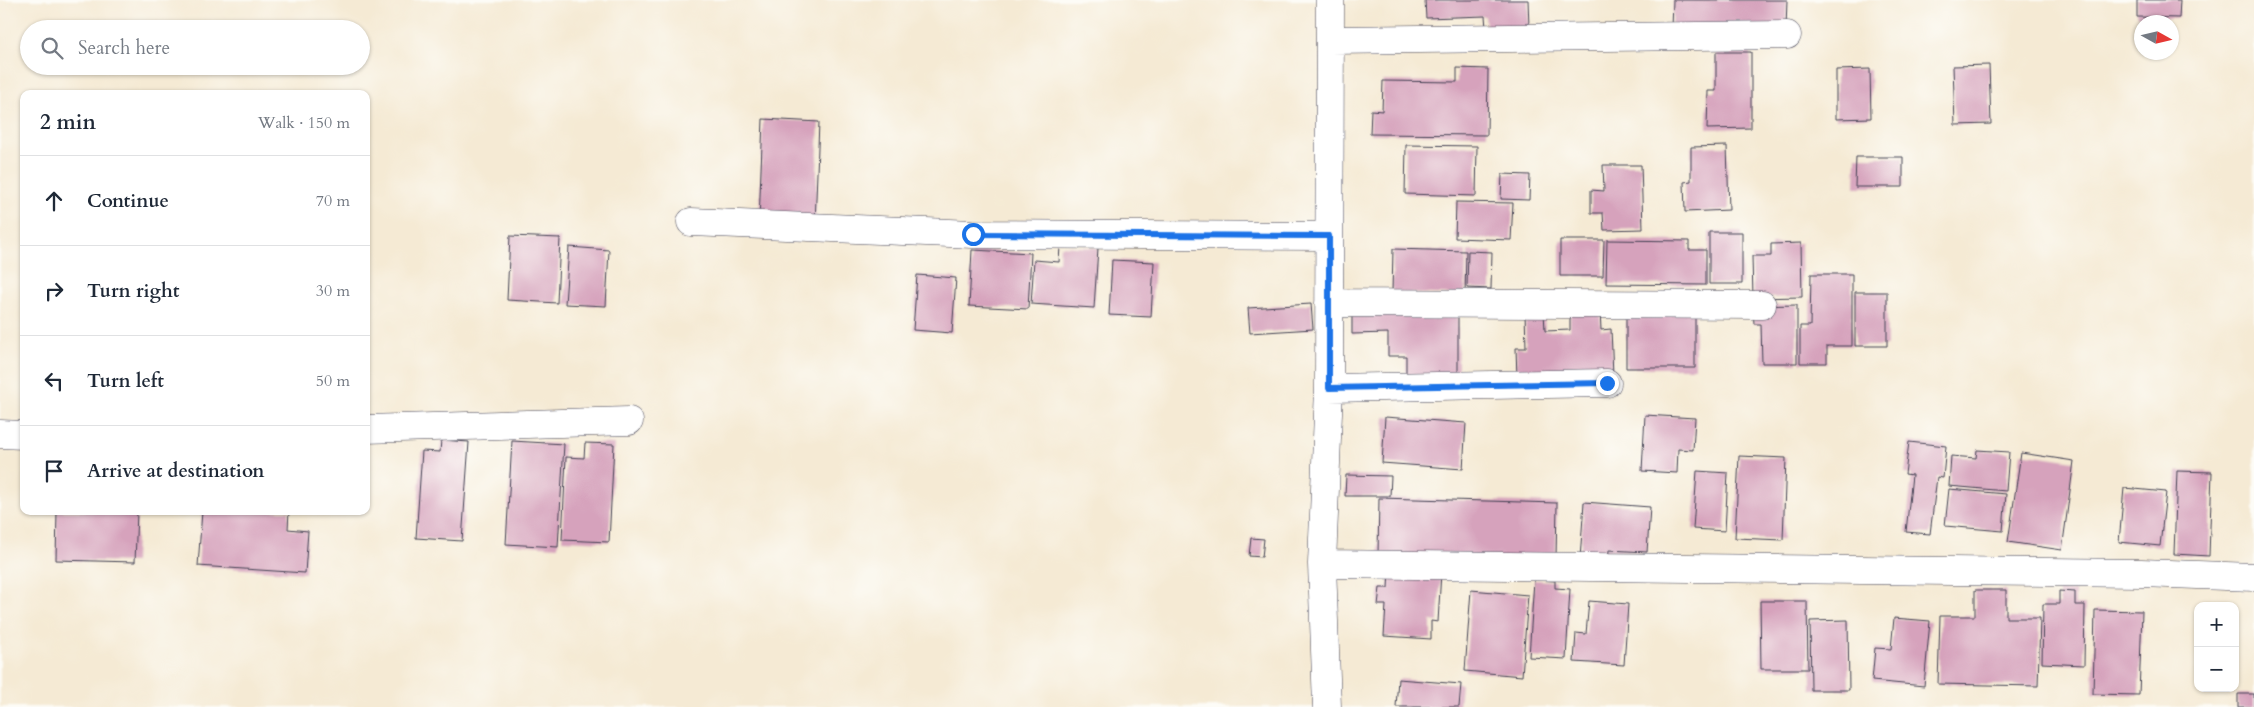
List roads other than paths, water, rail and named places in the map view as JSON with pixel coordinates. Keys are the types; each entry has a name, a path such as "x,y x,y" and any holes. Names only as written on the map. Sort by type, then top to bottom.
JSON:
{"street":[{"path":"1327,707 1322,564 1329,388 1330,0"},
{"path":"1330,40 1786,35"},
{"path":"691,222 973,234 1329,236"},
{"path":"1329,303 1762,305"},
{"path":"1329,388 1607,383"},
{"path":"370,429 629,421"},
{"path":"0,434 20,435"},
{"path":"1322,564 2140,573 2254,577"}]}
